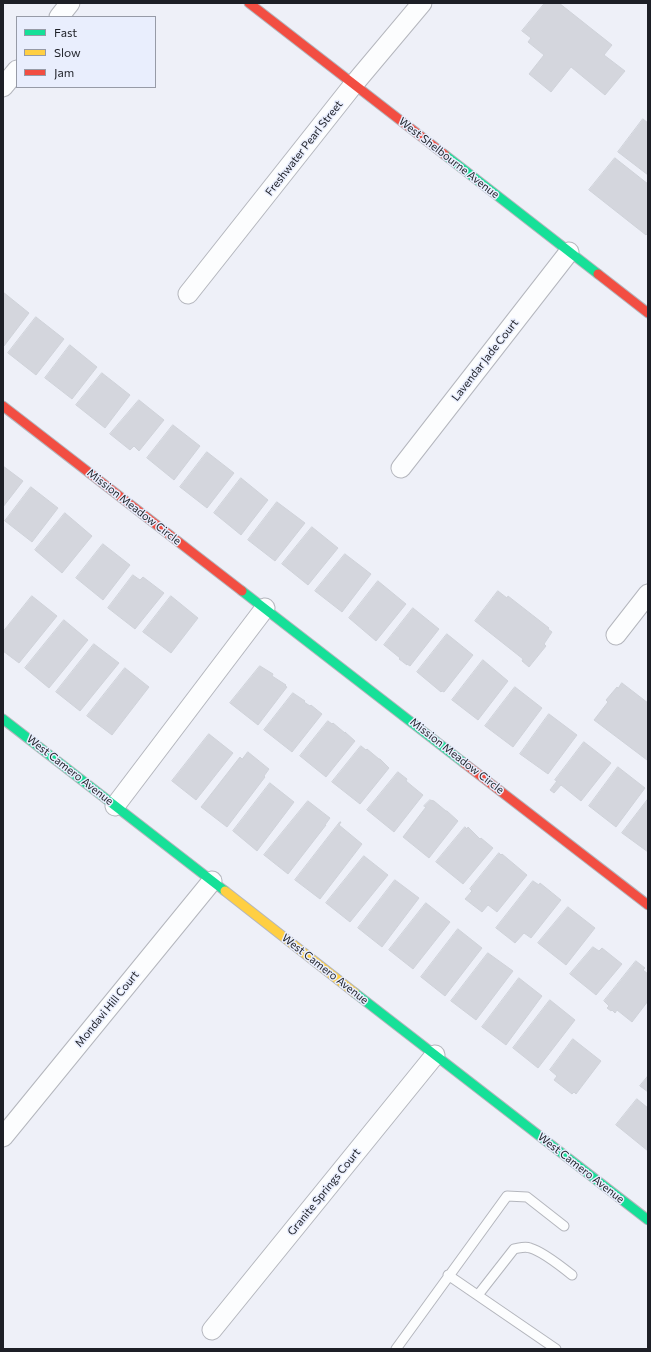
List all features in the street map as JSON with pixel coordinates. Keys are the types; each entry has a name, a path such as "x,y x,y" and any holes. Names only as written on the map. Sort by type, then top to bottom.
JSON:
{"street":[{"path":"60,16 70,3"},
{"name":"West Shelbourne Avenue","path":"249,3 648,313"},
{"name":"Freshwater Pearl Street","path":"188,294 354,84 422,3"},
{"path":"3,87 16,71"},
{"name":"Lavendar Jade Court","path":"401,468 569,252"},
{"name":"Mission Meadow Circle","path":"3,406 648,905"},
{"path":"616,635 648,594"},
{"path":"115,806 265,608"},
{"name":"West Camero Avenue","path":"3,718 648,1220"},
{"name":"Mondavi Hill Court","path":"3,1137 212,881"},
{"name":"Granite Springs Court","path":"212,1330 436,1055"}],"lane":[{"path":"396,1349 448,1275 507,1196 527,1197 564,1226"},
{"path":"478,1295 514,1249 523,1247 531,1248 541,1253 572,1275"},
{"path":"448,1275 556,1349"}],"building":[{"path":"545,3 559,3 612,45 604,55 625,71 605,95 571,67 551,92 529,74 544,55 528,42 531,38 522,31"},
{"path":"643,119 648,123 648,175 618,152"},
{"path":"615,158 648,184 648,233 646,235 589,190"},
{"path":"3,292 29,313 4,346 3,346"},
{"path":"36,317 64,339 36,375 8,353"},
{"path":"70,345 97,367 72,399 45,378"},
{"path":"102,373 130,395 105,428 76,405"},
{"path":"139,400 164,420 139,451 134,446 130,450 110,434"},
{"path":"173,425 200,446 174,480 147,458"},
{"path":"207,452 234,473 207,508 180,487"},
{"path":"3,466 23,481 3,507"},
{"path":"241,478 268,500 241,535 214,513"},
{"path":"31,487 58,508 32,542 5,521"},
{"path":"277,502 305,523 275,561 248,540"},
{"path":"65,513 92,536 62,573 35,550"},
{"path":"312,527 338,548 308,585 282,564"},
{"path":"103,544 130,565 103,600 76,578"},
{"path":"345,554 371,574 342,612 315,591"},
{"path":"133,575 140,580 143,577 164,593 135,629 108,608"},
{"path":"378,581 406,604 376,641 349,618"},
{"path":"498,591 507,598 508,596 552,632 544,644 546,646 529,667 522,661 523,659 475,621"},
{"path":"32,596 57,616 19,663 3,651 3,632"},
{"path":"171,596 198,618 171,653 143,632"},
{"path":"413,608 439,629 410,666 399,659 400,658 384,645"},
{"path":"64,620 88,640 49,688 25,668"},
{"path":"447,634 473,655 444,692 441,692 417,672"},
{"path":"94,644 119,663 80,711 56,692"},
{"path":"483,660 508,681 478,720 452,700"},
{"path":"260,666 273,674 272,676 287,687 258,725 230,703"},
{"path":"125,668 149,687 112,735 87,716"},
{"path":"622,683 648,703 647,760 594,720 608,702 606,700"},
{"path":"515,687 542,708 513,747 485,726"},
{"path":"293,693 322,714 292,752 264,730"},
{"path":"549,714 577,735 548,774 520,754"},
{"path":"328,721 332,724 333,723 355,741 326,777 300,756"},
{"path":"209,734 233,753 196,800 172,781"},
{"path":"584,742 611,763 581,801 561,785 554,793 550,790 557,781 555,780"},
{"path":"361,746 380,759 389,768 360,804 332,782"},
{"path":"248,752 269,769 264,776 265,777 227,827 201,807 240,757 242,759"},
{"path":"618,767 645,788 616,827 589,806"},
{"path":"398,772 407,779 406,781 423,795 394,832 367,810"},
{"path":"270,783 294,802 257,851 233,831"},
{"path":"648,799 648,852 622,833"},
{"path":"430,800 434,801 458,821 429,858 403,837 426,807 424,806"},
{"path":"308,801 330,818 288,874 264,855"},
{"path":"340,822 339,825 362,844 320,899 295,880"},
{"path":"465,827 467,829 468,827 480,839 481,838 493,848 463,884 436,862"},
{"path":"499,853 527,875 497,912 488,905 482,912 465,899 472,891 470,889"},
{"path":"364,856 388,875 350,922 326,903"},
{"path":"395,880 419,898 382,947 358,928"},
{"path":"533,881 539,885 540,883 561,900 531,938 524,933 515,943 496,928"},
{"path":"426,903 450,922 413,969 389,950"},
{"path":"568,907 595,928 566,965 538,943"},
{"path":"458,929 482,948 445,996 421,977"},
{"path":"593,947 599,951 602,948 622,964 596,995 570,974"},
{"path":"488,953 513,971 476,1020 451,1001"},
{"path":"636,961 645,968 643,970 648,974 648,1001 632,1022 617,1010 615,1013 607,1008 609,1006 604,1001"},
{"path":"519,978 542,996 506,1045 482,1027"},
{"path":"550,1000 575,1020 538,1068 513,1048"},
{"path":"573,1039 601,1061 576,1094 574,1092 572,1094 554,1080 557,1076 550,1070"},
{"path":"648,1076 648,1092 640,1086"},
{"path":"637,1099 648,1108 648,1151 616,1125"}],"traffic: fast":[{"path":"445,155 598,274"},
{"path":"242,591 464,763"},
{"path":"3,719 225,891"},
{"path":"355,993 648,1220"}],"traffic: slow":[{"path":"225,891 355,993"}],"traffic: jam":[{"path":"249,3 445,155"},
{"path":"598,274 648,313"},
{"path":"3,406 242,591"},
{"path":"464,763 648,905"}]}
